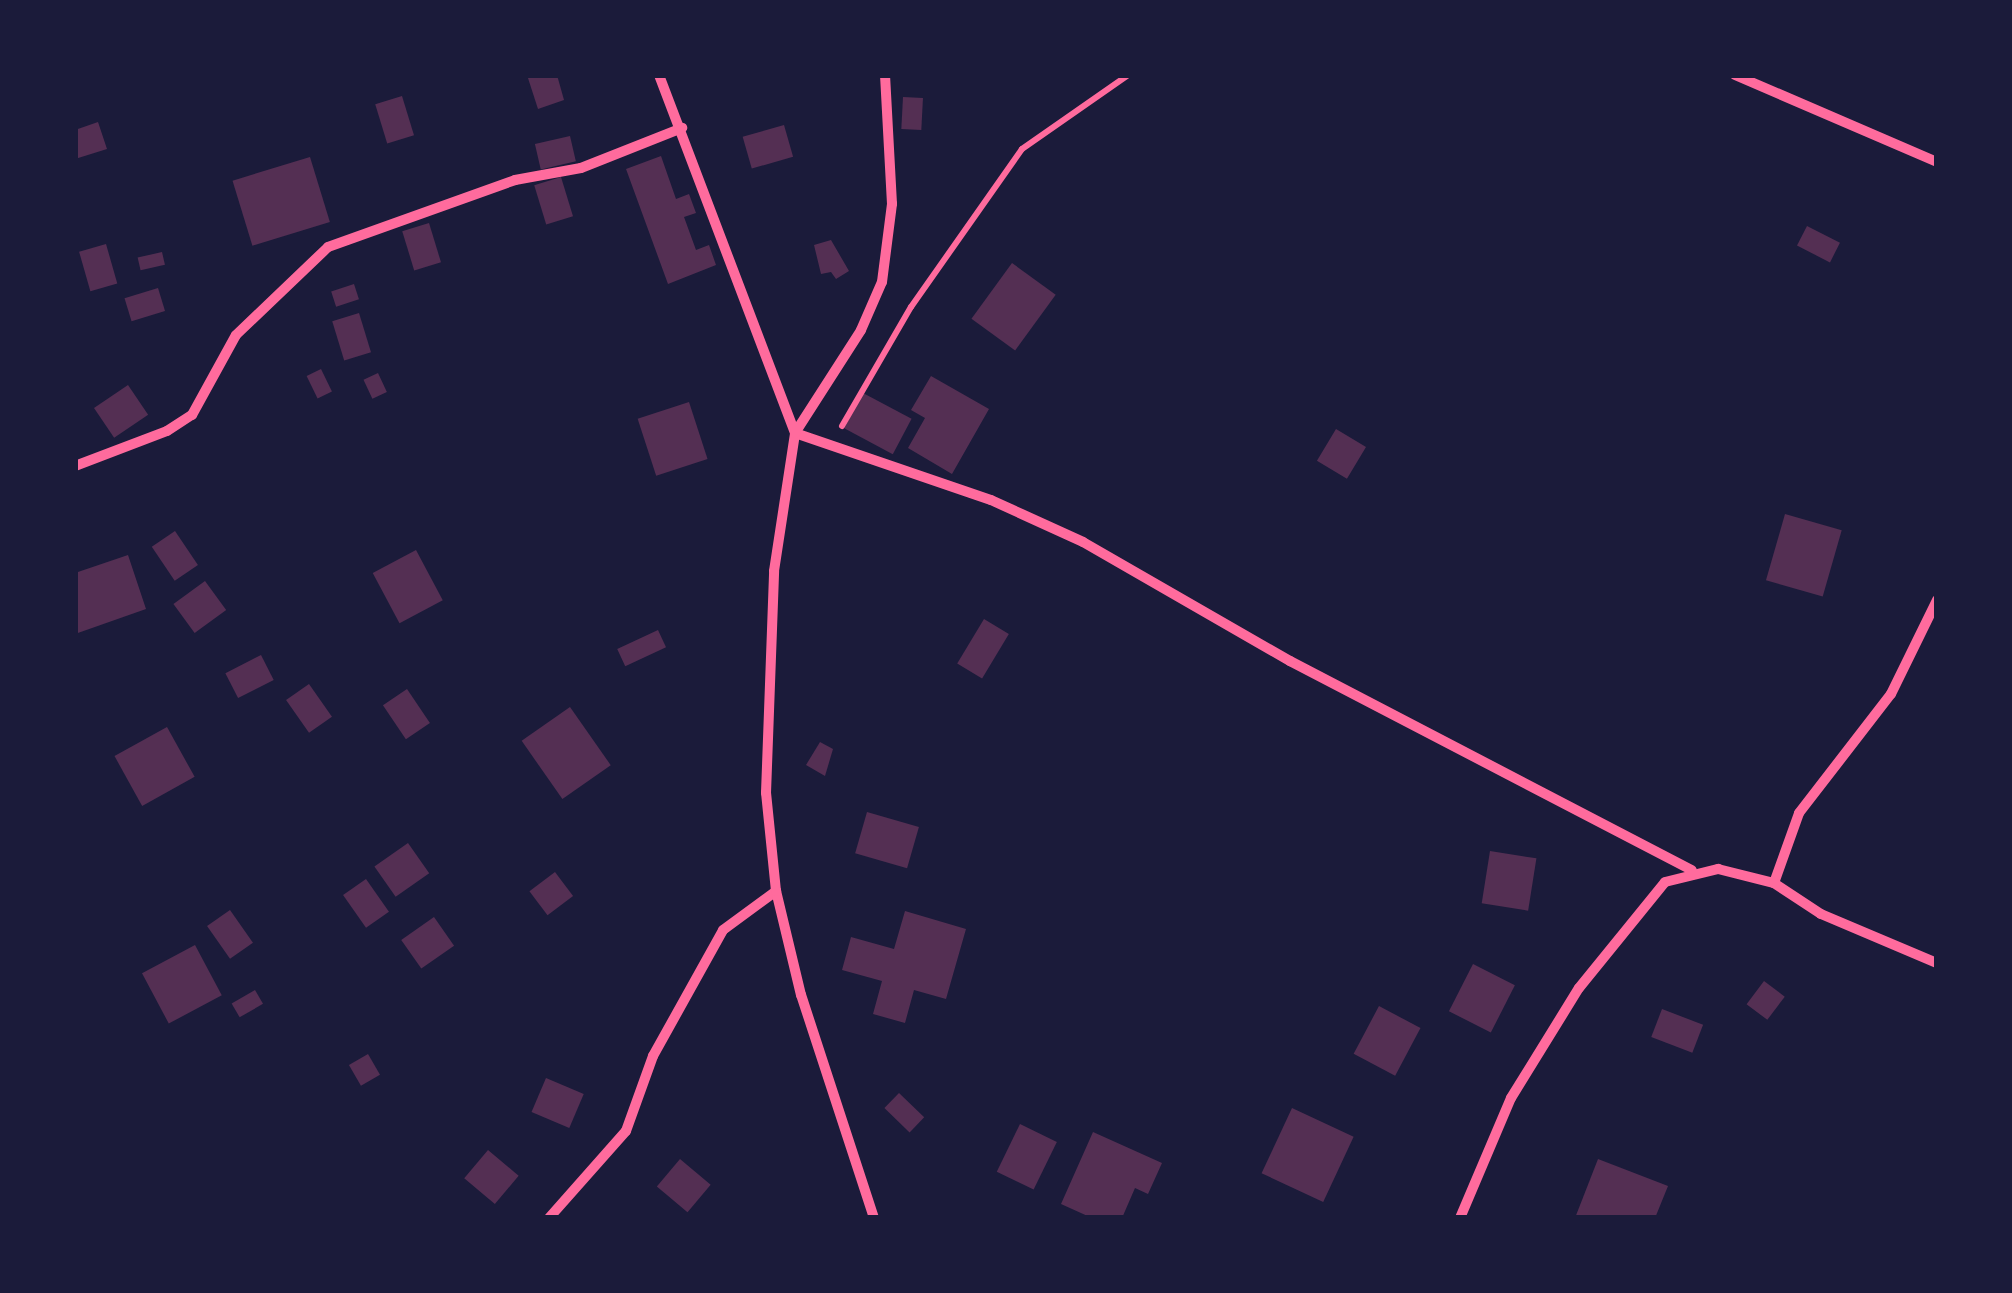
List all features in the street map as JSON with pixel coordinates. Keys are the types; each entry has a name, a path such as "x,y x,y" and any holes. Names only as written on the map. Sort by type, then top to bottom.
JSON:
{"street":[{"path":"659,75 795,433"},
{"path":"874,1218 800,995 776,891 766,793 767,691 774,571 795,433 861,330 882,282 892,204 886,75"},
{"path":"1735,75 1937,162"},
{"path":"75,466 167,431 192,414 207,398 236,335 328,247 514,180 581,168 682,128"},
{"path":"795,433 991,500 1083,542 1290,660 1692,870"},
{"path":"1774,883 1806,800 1891,694 1937,600"},
{"path":"1460,1218 1511,1098 1578,988 1666,882 1692,870 1718,869 1774,883 1821,914 1937,963"},
{"path":"549,1218 626,1132 654,1056 723,930 776,891"}],"path":[{"path":"831,445 912,307 1022,149 1128,75"}],"building":[{"path":"527,75 557,75 564,100 538,109"},
{"path":"402,96 414,135 387,143 375,104"},
{"path":"903,97 923,98 921,130 901,129"},
{"path":"98,122 107,149 75,159 75,130"},
{"path":"784,125 793,157 752,169 743,137"},
{"path":"570,136 576,161 541,169 535,144"},
{"path":"661,156 676,199 689,194 696,213 684,217 696,250 709,245 716,265 668,284 626,169"},
{"path":"310,157 330,222 252,246 233,181"},
{"path":"561,177 573,216 546,224 534,185"},
{"path":"429,223 441,262 414,270 402,231"},
{"path":"1807,226 1840,243 1830,262 1797,246"},
{"path":"831,240 849,271 836,279 831,272 821,274 814,245"},
{"path":"106,244 117,283 90,291 79,252"},
{"path":"162,252 165,265 141,270 138,258"},
{"path":"1012,263 1056,295 1015,351 971,319"},
{"path":"354,284 359,299 336,307 331,291"},
{"path":"158,288 165,311 132,321 125,298"},
{"path":"359,313 371,352 344,360 332,321"},
{"path":"321,369 332,391 318,398 307,376"},
{"path":"378,373 387,392 372,399 363,380"},
{"path":"931,376 989,409 952,474 908,448 925,418 911,410"},
{"path":"128,385 148,415 114,438 94,408"},
{"path":"863,393 912,419 893,454 844,428"},
{"path":"689,402 708,459 656,476 638,419"},
{"path":"1336,429 1366,447 1347,479 1317,461"},
{"path":"1785,514 1842,530 1823,597 1766,580"},
{"path":"175,531 198,565 175,581 152,547"},
{"path":"416,550 443,600 399,623 373,573"},
{"path":"128,555 146,609 75,634 75,573"},
{"path":"205,581 226,610 195,633 173,604"},
{"path":"984,619 1009,634 982,679 957,664"},
{"path":"658,630 666,647 625,666 617,649"},
{"path":"261,655 274,680 238,698 225,673"},
{"path":"309,684 332,717 309,733 286,700"},
{"path":"407,689 430,723 406,739 383,705"},
{"path":"570,707 611,765 562,799 522,741"},
{"path":"167,727 195,777 142,806 115,756"},
{"path":"820,742 833,749 825,776 806,765"},
{"path":"867,812 919,827 907,868 855,853"},
{"path":"408,843 429,873 396,897 374,867"},
{"path":"1490,851 1536,858 1528,911 1482,903"},
{"path":"555,872 573,896 547,915 529,891"},
{"path":"366,879 389,912 366,928 343,895"},
{"path":"230,910 253,943 230,959 207,926"},
{"path":"905,911 966,929 946,999 914,990 905,1023 873,1014 882,981 842,970 851,937 894,949"},
{"path":"434,917 454,946 421,969 401,940"},
{"path":"195,945 222,995 169,1023 142,973"},
{"path":"1473,964 1515,985 1491,1033 1449,1011"},
{"path":"1764,981 1785,997 1767,1020 1747,1004"},
{"path":"255,990 263,1004 240,1017 232,1004"},
{"path":"1379,1006 1420,1028 1395,1076 1354,1054"},
{"path":"1662,1009 1703,1025 1692,1053 1651,1037"},
{"path":"368,1054 380,1075 361,1086 349,1065"},
{"path":"546,1078 584,1094 569,1128 532,1112"},
{"path":"899,1093 924,1117 910,1132 884,1108"},
{"path":"1292,1108 1354,1137 1323,1202 1262,1173"},
{"path":"1020,1124 1057,1142 1034,1190 997,1172"},
{"path":"1093,1132 1162,1163 1148,1194 1135,1188 1122,1218 1092,1218 1061,1204"},
{"path":"488,1150 519,1176 495,1204 464,1178"},
{"path":"680,1159 711,1185 688,1212 657,1187"},
{"path":"1598,1159 1668,1186 1655,1218 1575,1218"}]}
